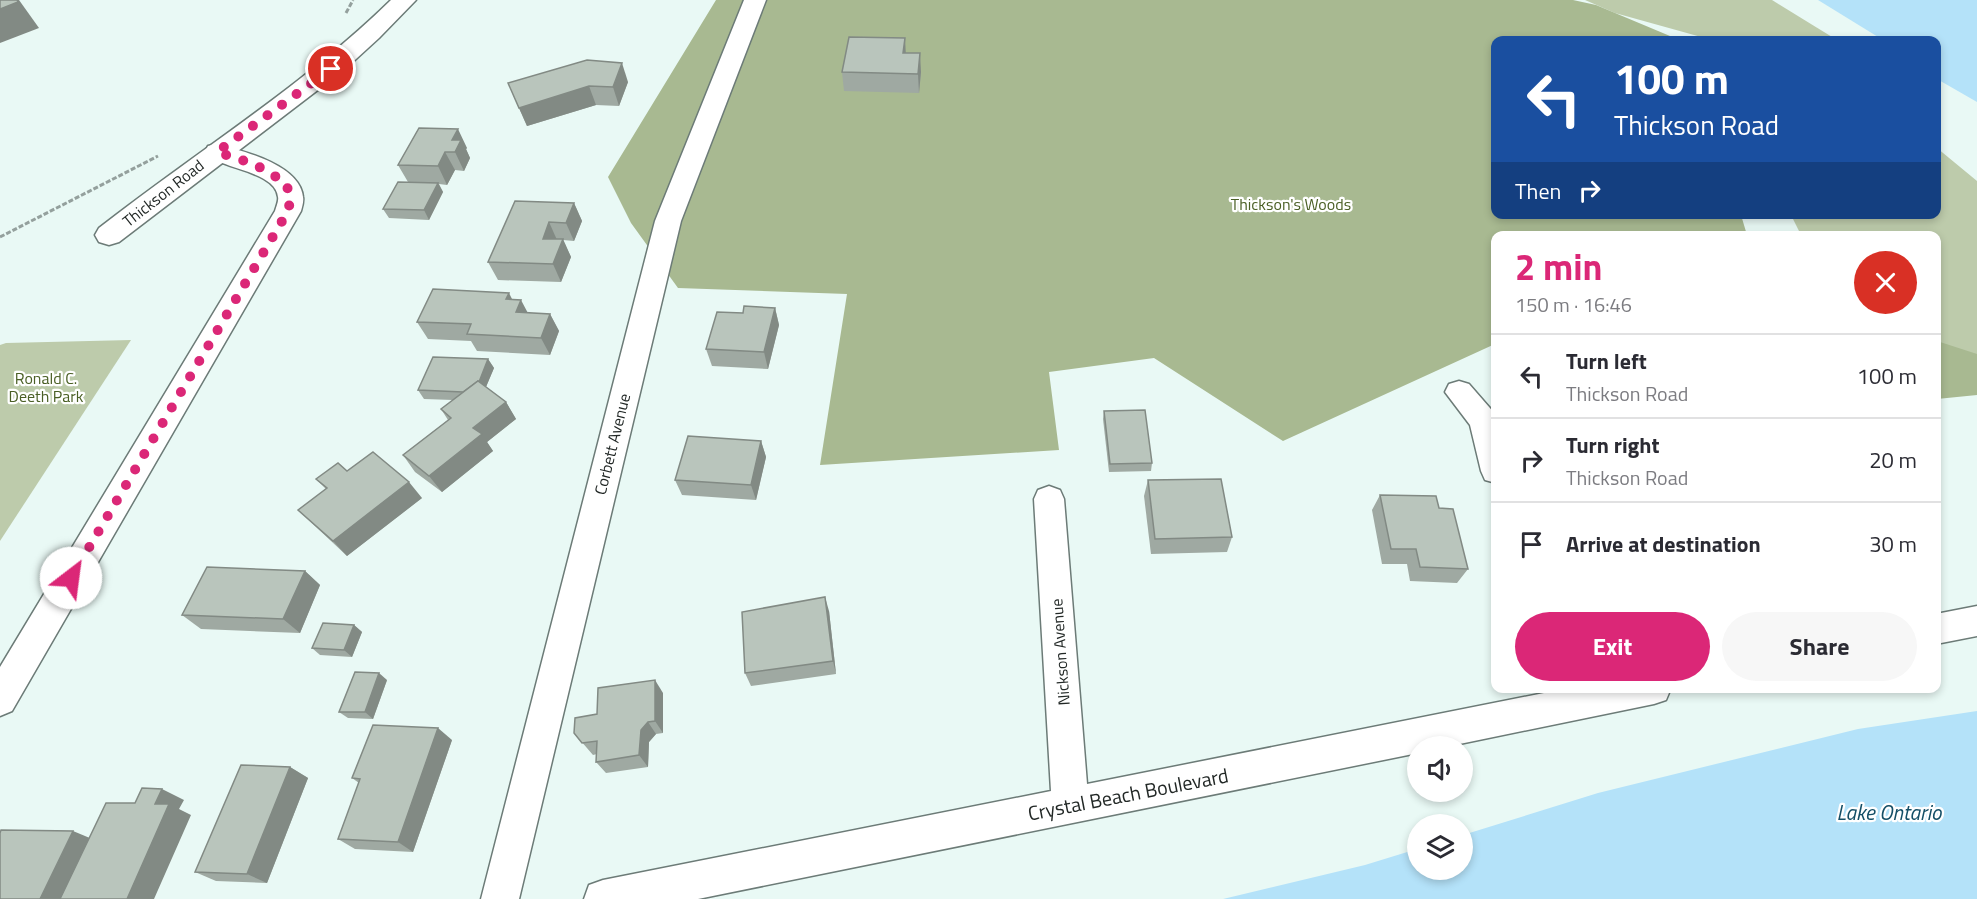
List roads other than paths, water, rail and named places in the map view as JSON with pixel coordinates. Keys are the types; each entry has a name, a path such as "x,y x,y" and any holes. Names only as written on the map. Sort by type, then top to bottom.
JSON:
{"main road":[{"name":"Thickson Road","path":"110,235 217,152 331,69 404,0"}],"street":[{"name":"Corbett Avenue","path":"500,899 668,221 755,0"},
{"name":"Thickson Road","path":"0,699 288,211 291,197 285,182 254,164 217,152"},
{"path":"1459,392 1484,421 1491,450"},
{"name":"Nickson Avenue","path":"1049,499 1070,806"},
{"path":"1941,628 1977,621"},
{"name":"Crystal Beach Boulevard","path":"603,899 1070,806 1548,699 1606,693"}],"water":[{"path":"1818,0 1977,0 1977,102 1941,81 1941,36 1876,36"},
{"name":"Lake Ontario","path":"1977,711 1977,899 1223,899 1365,865 1407,852 1407,880 1473,880 1473,832 1598,793 1858,729"}],"park label":[{"name":"Thickson's Woods","path":"1291,204"},
{"name":"Ronald C. Deeth Park","path":"46,387"}]}
